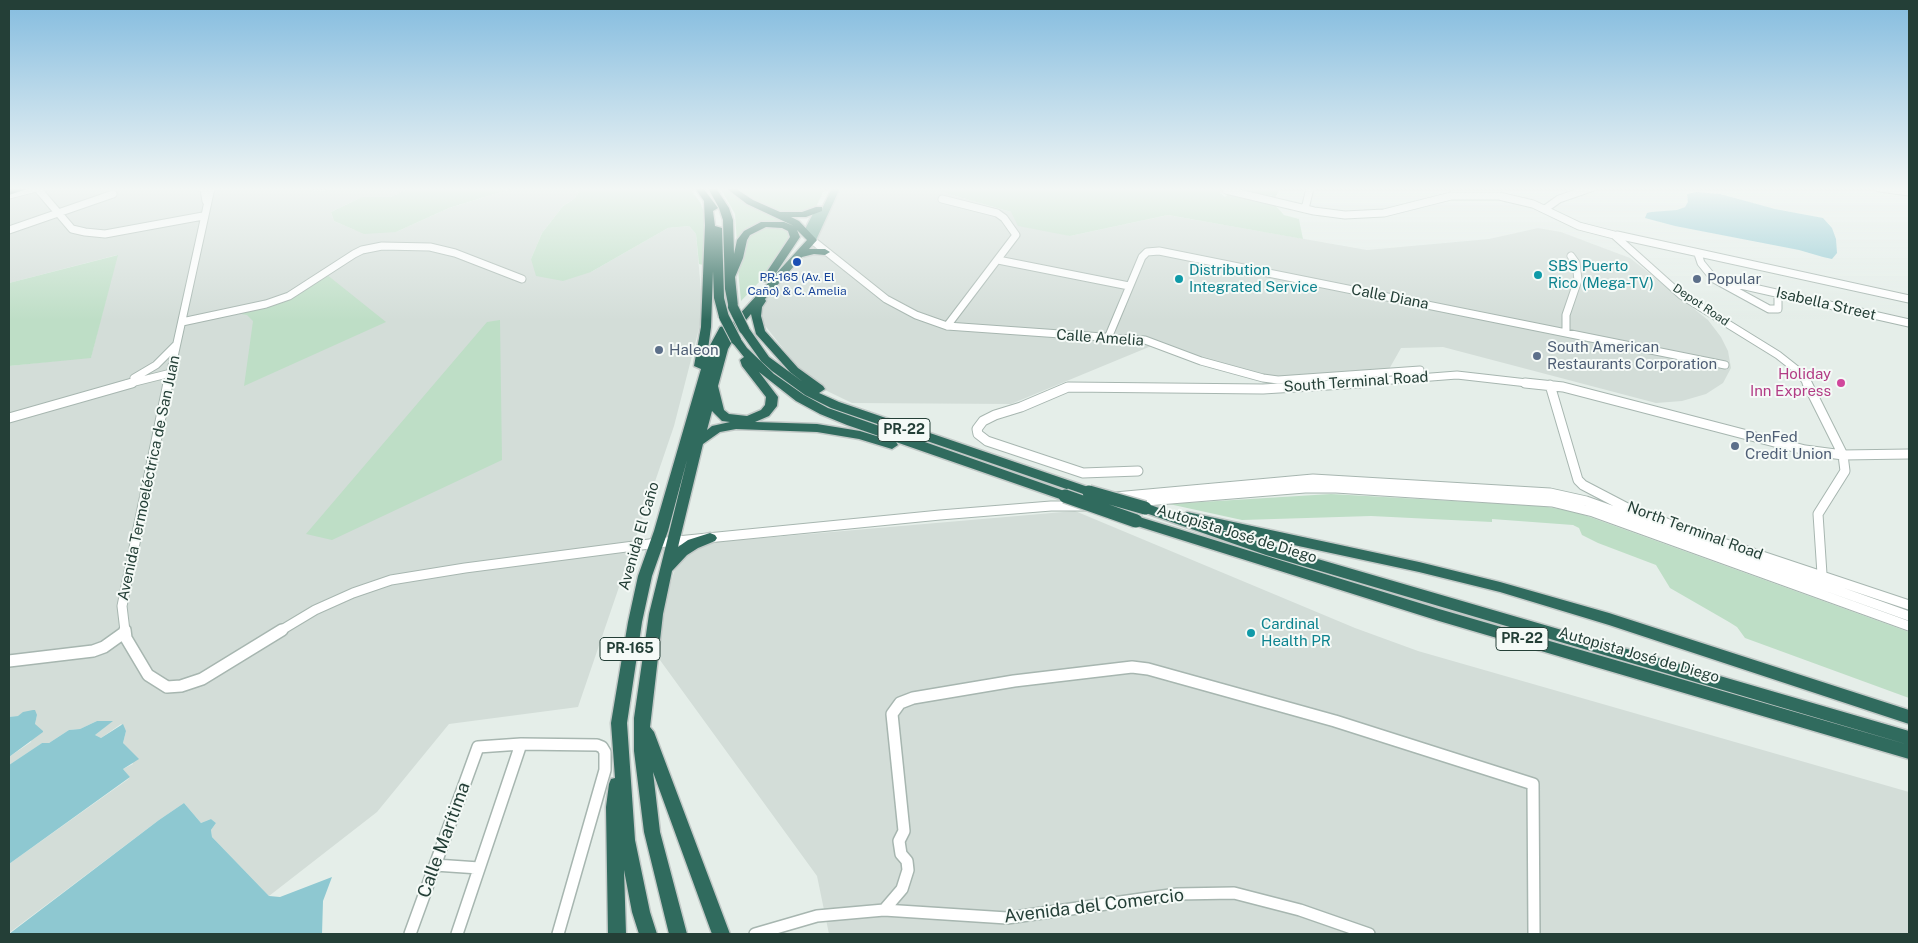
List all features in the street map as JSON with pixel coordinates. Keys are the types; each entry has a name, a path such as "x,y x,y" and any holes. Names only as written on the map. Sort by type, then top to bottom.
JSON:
{"highway":[{"path":"710,232 706,328 694,396 698,418 703,421 736,425 806,427 834,430 912,451 964,461"},
{"name":"Autopista José de Diego","path":"717,232 719,298 724,316 739,345 781,385 824,411 1136,521 1430,612 1909,752"},
{"name":"Autopista José de Diego","path":"727,232 732,307 744,329 765,359 776,369 810,392 835,405 1089,492 1145,508 1191,525 1280,553 1909,738"},
{"path":"730,276 746,232"},
{"path":"767,279 795,237 793,232"},
{"path":"805,232 809,236"},
{"name":"Avenida El Caño","path":"677,931 652,832 642,751 642,718 652,658 656,614 664,571 720,354 728,338 754,304 799,255 809,236"},
{"name":"Avenida El Caño","path":"648,934 641,912 613,755 635,622 645,576 712,350 718,337 767,279 800,243 809,236"},
{"path":"799,255 814,251 825,252"},
{"path":"784,271 757,307 756,318 758,327 794,370 818,388 835,405"},
{"path":"713,382 718,412 721,416 732,420 754,418 765,413 771,406 772,397 748,366 739,345"},
{"path":"698,443 712,431 736,425"},
{"name":"Autopista José de Diego","path":"1145,508 1277,535 1500,587 1609,619 1909,717"},
{"path":"664,571 682,551 693,544 710,538"},
{"path":"642,718 650,748 721,934"},
{"path":"613,755 617,934"},
{"path":"610,934 610,904 615,884"}],"main road":[{"name":"Avenida El Caño","path":"809,236 810,232"},
{"name":"Avenida El Caño","path":"809,236 811,232"}],"street":[{"path":"87,232 106,232"},
{"name":"Avenida Termoeléctrica de San Juan","path":"201,232 144,494 122,606 126,638 150,677 167,687 181,686 202,679 315,610 353,593 391,580 465,568 656,543 922,516 1051,506"},
{"path":"948,326 1016,235 1014,232"},
{"name":"Depot Road","path":"1602,232 1614,235 1682,295 1778,355 1797,370 1810,386 1843,455"},
{"path":"1614,235 1909,299"},
{"name":"Calle Amelia","path":"809,236 825,252 886,298 916,315 948,326 1155,343 1201,361 1263,378 1292,380 1420,370"},
{"path":"182,322 266,304 289,296 354,254 362,250 382,246 430,247 454,253 522,279"},
{"name":"Calle Diana","path":"1108,338 1142,257 1147,252 1159,251 1725,365"},
{"path":"1698,254 1701,263 1714,279 1773,310 1778,309 1778,294"},
{"path":"1566,333 1566,315 1578,280 1576,263 1571,256"},
{"path":"998,260 1129,286"},
{"name":"Isabella Street","path":"1714,279 1909,323"},
{"path":"123,385 156,364 178,342"},
{"path":"9,418 171,373"},
{"name":"South Terminal Road","path":"1138,471 1084,473 987,441 978,434 977,429 984,421 995,415 1021,407 1068,388 1084,386 1263,389 1401,380 1457,374 1550,385 1590,393 1805,450 1843,455 1909,454"},
{"name":"North Terminal Road","path":"1550,385 1578,480 1583,485 1638,513 1909,605"},
{"path":"1822,574 1818,514 1845,471 1843,455"},
{"path":"1051,506 1066,501 1301,479 1550,493 1586,501 1909,616"},
{"path":"1051,506 1068,507 1305,488 1336,488 1552,502 1593,512 1909,626"},
{"path":"9,661 93,651 125,632"},
{"path":"884,910 902,889 908,870 907,861 901,854 899,841 904,831 892,714 900,703 913,698 1014,681 1132,667 1148,669 1335,721 1533,784 1534,934"},
{"path":"457,934 521,744 602,746 613,755 605,770 558,934"},
{"name":"Calle Marítima","path":"410,934 478,746 521,744"},
{"path":"435,865 479,868"},
{"name":"Avenida del Comercio","path":"755,934 817,916 884,910 1007,918 1178,894 1234,893 1300,910 1369,934"}],"shaded area":[{"path":"9,232 543,232 531,259 591,272 661,232 694,232 696,234 703,313 674,426 578,707 449,724 377,812 269,896 212,837 211,830 216,823 211,819 201,823 184,803 9,933 9,864 127,780 130,777 123,769 133,764 123,743 126,731 121,724 101,738 95,735 112,721 97,721 80,729 69,730 49,743 42,743 9,765 9,757 31,742 37,715 9,717 9,366 91,357 117,255 9,283"},
{"path":"821,232 1060,232 1070,236 1089,232 1265,232 1367,250 1489,239 1520,232 1561,232 1630,258 1708,320 1721,337 1728,351 1731,368 1723,383 1706,394 1682,401 1656,403 1443,347 1401,348 1388,371 1287,379 1264,377 1200,358 1161,342 1011,404 852,403 825,390 804,375 763,323 762,304 815,246"},
{"path":"1075,511 1355,628 1418,651 1909,792 1909,934 829,934 817,876 657,656 666,599 678,559 704,544 716,542"}],"green space":[{"path":"359,232 396,232 364,234"},
{"path":"661,232 591,272 563,281 536,276 531,259 542,233"},
{"path":"694,232 706,232 703,265 699,264"},
{"path":"736,232 746,232 737,243"},
{"path":"753,232 791,232 793,237 778,262 741,301 738,269 745,236"},
{"path":"793,232 800,232 801,237 791,248"},
{"path":"1049,232 1089,232 1070,236"},
{"path":"1264,232 1302,232 1303,239"},
{"path":"118,255 91,358 9,366 9,283"},
{"path":"326,274 386,322 244,386 253,321 247,315 241,314 242,311 264,307"},
{"path":"500,320 502,460 332,540 306,534 487,322"},
{"path":"1331,494 1542,506 1576,512 1909,632 1909,698 1745,638 1737,627 1670,588 1656,565 1598,543 1582,535 1579,528 1573,525 1492,519 1492,522 1371,516 1242,520 1169,504"}],"water":[{"path":"1706,232 1833,232 1837,253 1832,259 1799,250"},
{"path":"35,710 37,715 35,724 43,732 9,757 9,717"},
{"path":"97,721 113,721 95,735 101,738 123,724 126,731 123,743 139,759 123,769 130,777 9,864 9,765 42,743 49,743 69,730 80,729"},
{"path":"184,803 201,823 211,819 216,823 211,830 212,837 269,896 280,897 332,877 323,901 322,934 9,934 159,820"}],"place":[{"name":"PR-165 (Av. El Caño) & C. Amelia","path":"797,262"},
{"name":"SBS Puerto Rico (Mega-TV)","path":"1538,275"},
{"name":"Distribution Integrated Service","path":"1179,279"},
{"name":"Popular","path":"1697,279"},
{"name":"Haleon","path":"659,350"},
{"name":"South American Restaurants Corporation","path":"1537,356"},
{"name":"Holiday Inn Express","path":"1841,383"},
{"name":"PenFed Credit Union","path":"1735,446"},
{"name":"Cardinal Health PR","path":"1251,633"}]}
